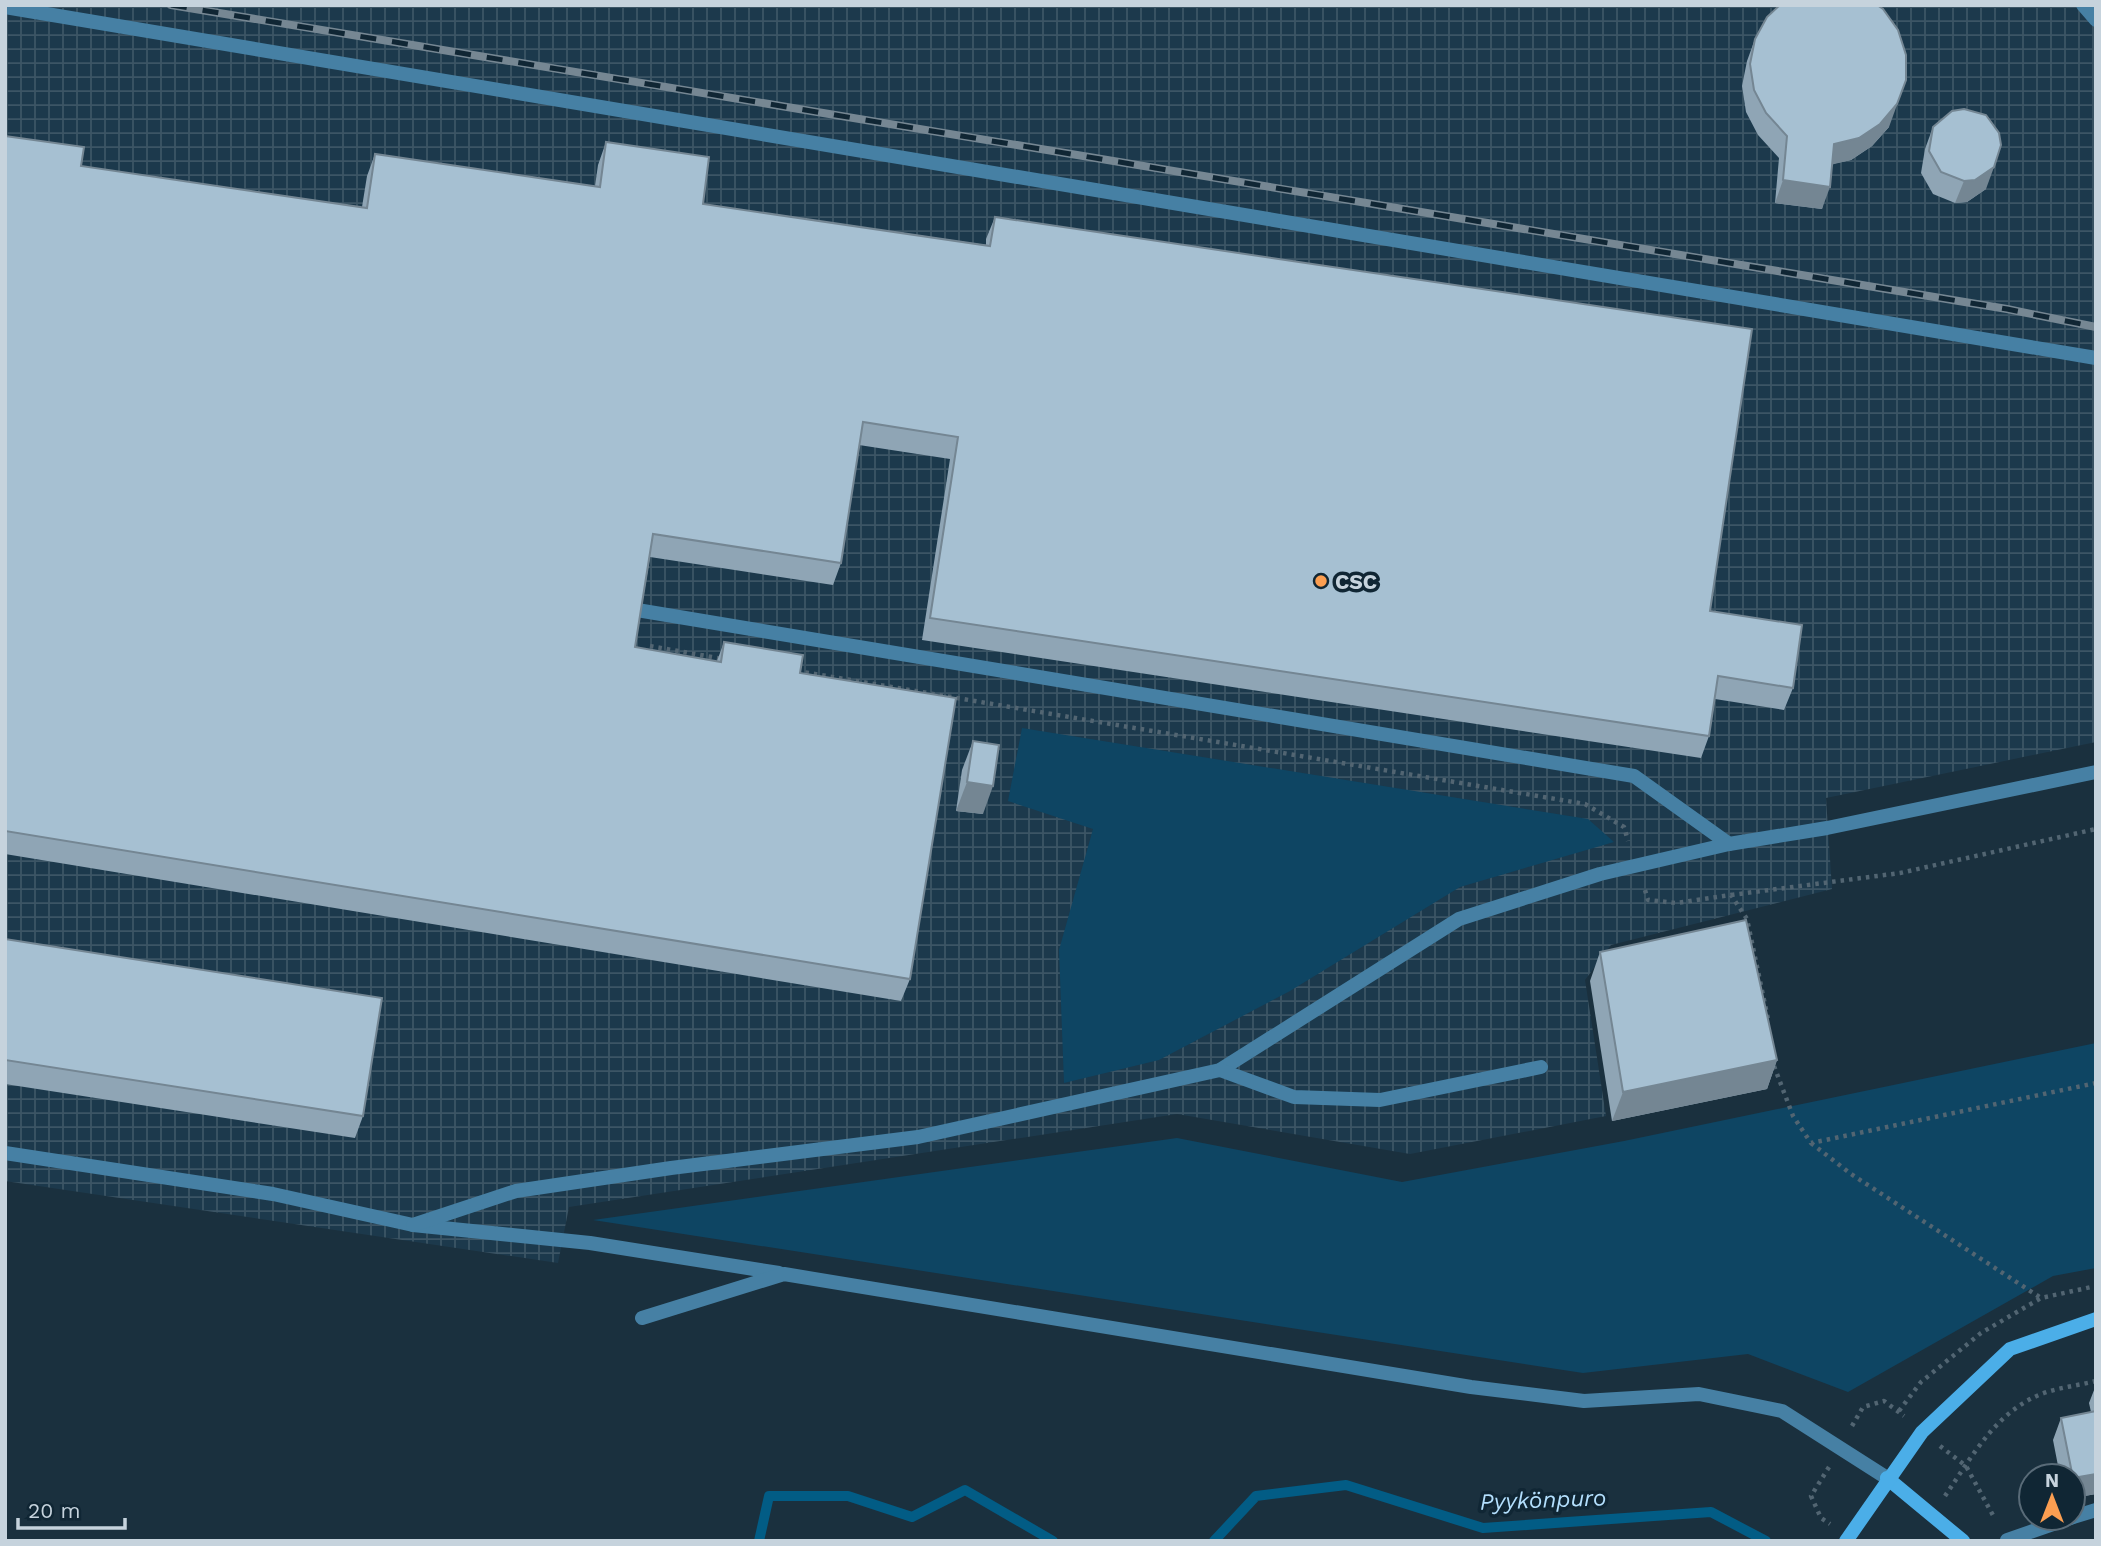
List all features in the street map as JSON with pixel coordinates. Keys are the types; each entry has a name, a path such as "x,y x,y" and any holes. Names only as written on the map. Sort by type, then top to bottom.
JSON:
{"street":[{"path":"2083,5 2096,20"},
{"path":"5,7 2096,358"},
{"path":"637,610 1634,776 1729,844"},
{"path":"413,1224 516,1191 671,1168 918,1137 1220,1070 1459,919 1600,874 1729,844 1827,828 2096,772"},
{"path":"1220,1070 1294,1097 1380,1100 1541,1067"},
{"path":"5,1153 273,1194 413,1224 590,1244 1471,1387 1584,1401 1699,1394 1782,1411 1887,1478 1963,1541"},
{"path":"642,1318 784,1274"},
{"path":"1846,1541 1887,1478 1922,1432 2010,1349 2096,1319"},
{"path":"2007,1540 2031,1532"}],"path":[{"path":"650,646 733,660"},
{"path":"788,670 1585,804 1624,827 1648,900 1676,903 1900,873 2096,829"},
{"path":"1731,895 1747,919 1769,1024"},
{"path":"1773,1059 1774,1070 1793,1116 1811,1143 1851,1174 2041,1297"},
{"path":"1811,1143 2096,1083"},
{"path":"1932,1516 1994,1425 2022,1404 2047,1392 2096,1381"},
{"path":"1966,1466 2007,1540"}],"shaded area":[{"path":"5,5 2096,5 2096,742 1826,798 1832,889 1611,945 1585,980 1606,1116 1410,1154 1177,1114 569,1207 558,1263 5,1181"},
{"path":"1022,728 1588,819 1614,842 1460,887 1290,991 1159,1060 1064,1083 1059,950 1093,829 1008,801"},
{"path":"2096,1043 2096,1268 2053,1276 1848,1392 1748,1354 1583,1373 593,1220 1177,1138 1402,1182 1624,1141"}],"building":[{"path":"1780,5 1877,5 1898,30 1906,55 1906,80 1897,104 1880,124 1859,138 1834,144 1830,187 1783,180 1787,136 1766,113 1754,90 1750,64 1755,39 1767,17"},
{"path":"1964,109 1986,115 1999,133 2001,145 1994,167 1975,180 1964,181 1941,172 1929,151 1933,127 1952,111"},
{"name":"CSC","path":"5,136 84,147 81,166 367,208 375,154 600,187 606,142 709,157 703,204 990,246 995,217 1752,329 1710,611 1802,625 1793,688 1718,676 1709,736 930,618 958,437 863,422 841,563 653,534 635,647 721,662 724,642 803,655 800,673 956,698 910,979 5,831"},
{"path":"973,741 999,745 993,786 967,782"},
{"path":"1746,920 1777,1060 1623,1092 1600,952"},
{"path":"5,939 382,998 363,1116 5,1060"},
{"path":"2096,1411 2096,1474 2087,1476 2087,1462 2070,1462 2061,1418"}],"waterway":[{"name":"Pyykönpuro","path":"1214,1541 1256,1496 1346,1485 1483,1528 1711,1512 1766,1541"},
{"name":"Pyykönpuro","path":"759,1541 769,1496 848,1496 912,1517 965,1490 1053,1541"}],"railway":[{"path":"171,5 2007,309 2096,327"}],"place":[{"name":"CSC","path":"1321,581"}]}
